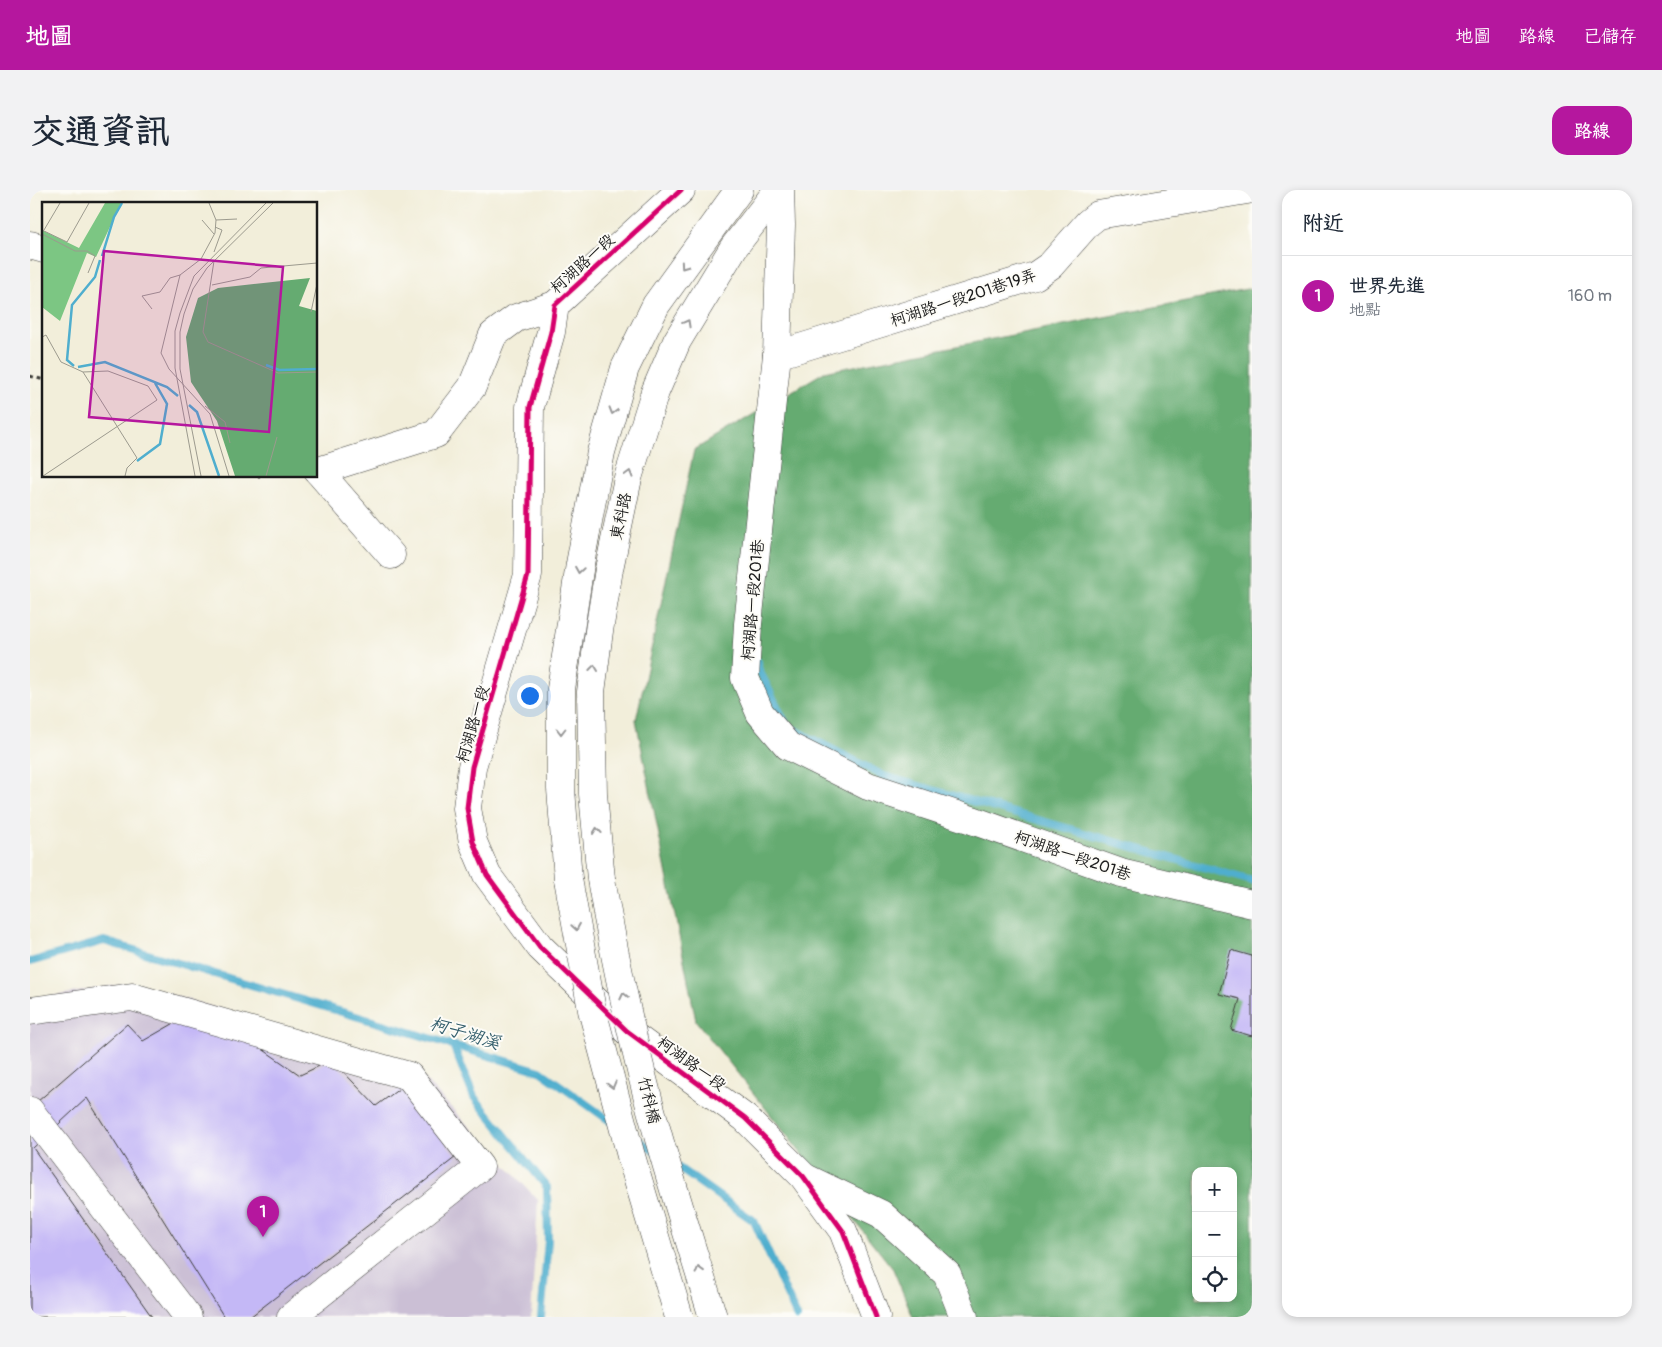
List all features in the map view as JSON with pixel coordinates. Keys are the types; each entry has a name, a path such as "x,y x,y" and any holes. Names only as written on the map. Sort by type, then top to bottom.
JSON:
{"street":[{"name":"柯湖路一段","path":"681,190 555,305 551,332 530,407 528,575 472,767 467,808 473,842 487,875 540,947 627,1031 745,1118 803,1176 843,1231 876,1317"},
{"name":"東科路","path":"568,879 561,789 560,689 580,564 601,452 625,368 656,305 739,190"},
{"name":"東科路","path":"601,879 593,794 592,692 609,569 628,478 655,392 677,341 734,247 779,190"},
{"name":"柯湖路一段201巷","path":"779,190 782,226 777,355 748,624 745,678 760,713 788,746 868,786 972,820 1121,873 1252,904"},
{"name":"柯湖路一段201巷19弄","path":"777,355 1035,276 1051,265 1088,223 1098,215 1247,190"},
{"path":"318,468 436,434 472,387 493,335 516,318 555,305"},
{"path":"318,469 391,555"},
{"name":"竹科橋","path":"568,879 592,1010 631,1156 679,1317"},
{"name":"竹科橋","path":"601,879 624,999 656,1128 713,1317"},
{"path":"30,1011 132,997 409,1076 480,1167 291,1317"},
{"path":"30,1111 188,1317"},
{"path":"803,1176 881,1214 947,1274 964,1317"}],"shaded area":[{"path":"130,983 411,1065 538,1200 531,1317 30,1317 30,1000"}],"green space":[{"path":"1252,288 1252,1317 913,1317 893,1269 696,1021 636,720 694,450 824,372"}],"building":[{"path":"1231,950 1252,956 1252,1036 1231,1030 1240,999 1219,994"},
{"path":"178,1021 255,1044 300,1075 332,1060 376,1106 403,1086 456,1157 250,1317 224,1317 87,1098 33,1148 152,1317 30,1317 30,1108 127,1024 143,1041"}],"waterway":[{"path":"758,662 758,668 787,726 884,776 1252,881"},
{"name":"柯子湖溪","path":"30,962 104,941 540,1071 613,1123"},
{"path":"453,1045 474,1097 547,1187 548,1241 541,1317"},
{"name":"柯子湖溪","path":"633,1136 654,1151"},
{"name":"柯子湖溪","path":"676,1166 754,1221 797,1317"}],"cycle path":[{"path":"681,190 555,305 551,332 530,407 528,575 472,767 467,808 473,842 487,875 540,947 627,1031 745,1118 803,1176 843,1231 876,1317"}],"place":[{"name":"世界先進","path":"263,1237"}]}
